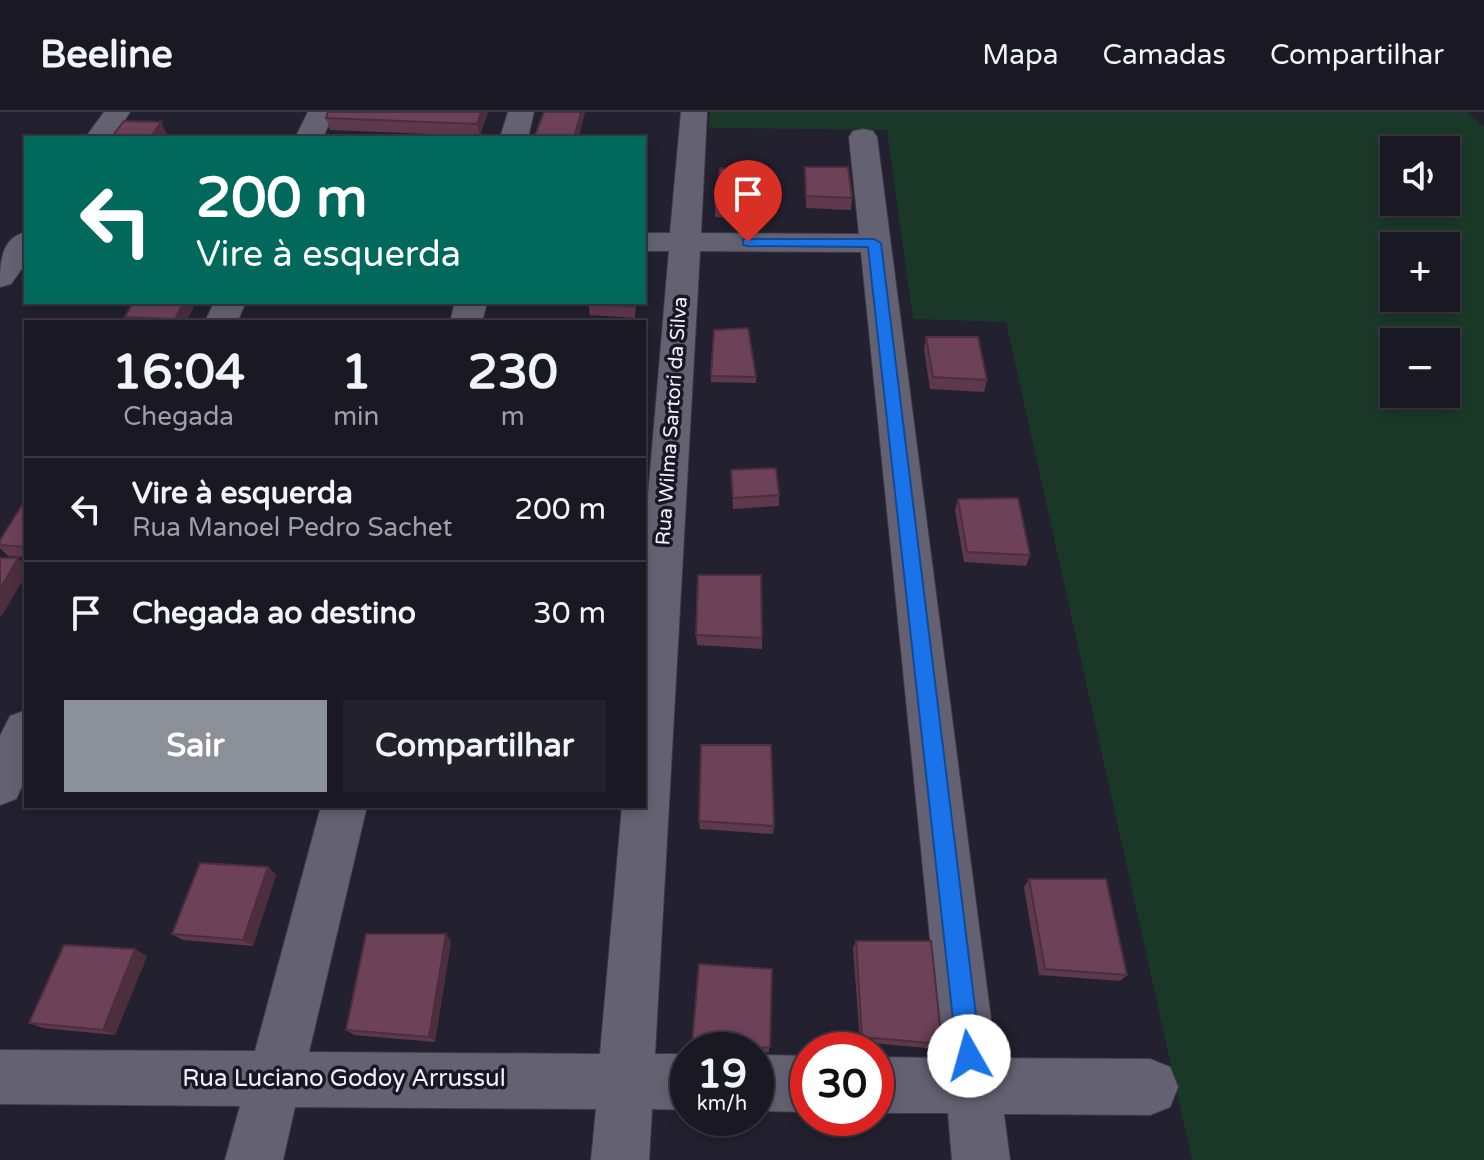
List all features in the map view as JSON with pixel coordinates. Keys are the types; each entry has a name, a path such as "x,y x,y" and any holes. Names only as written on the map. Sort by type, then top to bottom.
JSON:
{"street":[{"path":"100,136 117,112"},
{"path":"310,136 321,112"},
{"path":"515,136 521,112"},
{"name":"Rua Wilma Sartori da Silva","path":"646,787 694,112"},
{"path":"863,137 981,1160"},
{"path":"0,241 24,241"},
{"path":"646,242 874,243"},
{"path":"0,277 24,244"},
{"path":"0,784 24,734"},
{"path":"254,1160 343,808"},
{"name":"Rua Wilma Sartori da Silva","path":"620,1160 645,808"},
{"name":"Rua Luciano Godoy Arrussul","path":"0,1077 670,1082"},
{"path":"894,1085 1150,1087"}],"green space":[{"path":"710,112 1467,112 1484,127 1484,1160 1192,1160 1006,322 913,319 887,130 709,128"}],"building":[{"path":"328,112 481,112 477,124 326,118"},
{"path":"544,112 581,112 575,136 535,136"},
{"path":"124,121 161,122 151,136 113,136"},
{"path":"805,167 848,167 852,198 806,196"},
{"path":"720,168 760,170 757,207 715,205"},
{"path":"132,304 183,304 175,319 125,317"},
{"path":"600,304 634,304 634,307"},
{"path":"748,328 756,377 711,376 714,330"},
{"path":"926,337 978,337 987,380 933,377"},
{"path":"776,468 779,495 733,498 731,470"},
{"path":"1018,498 1030,555 967,552 958,499"},
{"path":"24,502 24,547 0,545 0,540"},
{"path":"0,558 18,558 0,589"},
{"path":"698,575 761,575 762,638 696,635"},
{"path":"701,745 771,745 774,826 699,821"},
{"path":"200,863 268,867 243,940 172,934"},
{"path":"1029,879 1106,879 1127,975 1045,969"},
{"path":"366,934 446,934 429,1037 346,1030"},
{"path":"856,941 931,941 942,1044 894,1040 894,1032 862,1032"},
{"path":"64,945 135,949 103,1030 29,1023"},
{"path":"699,964 772,969 770,1032 693,1032"}],"route":[{"path":"748,242 874,243 969,1056"}]}
